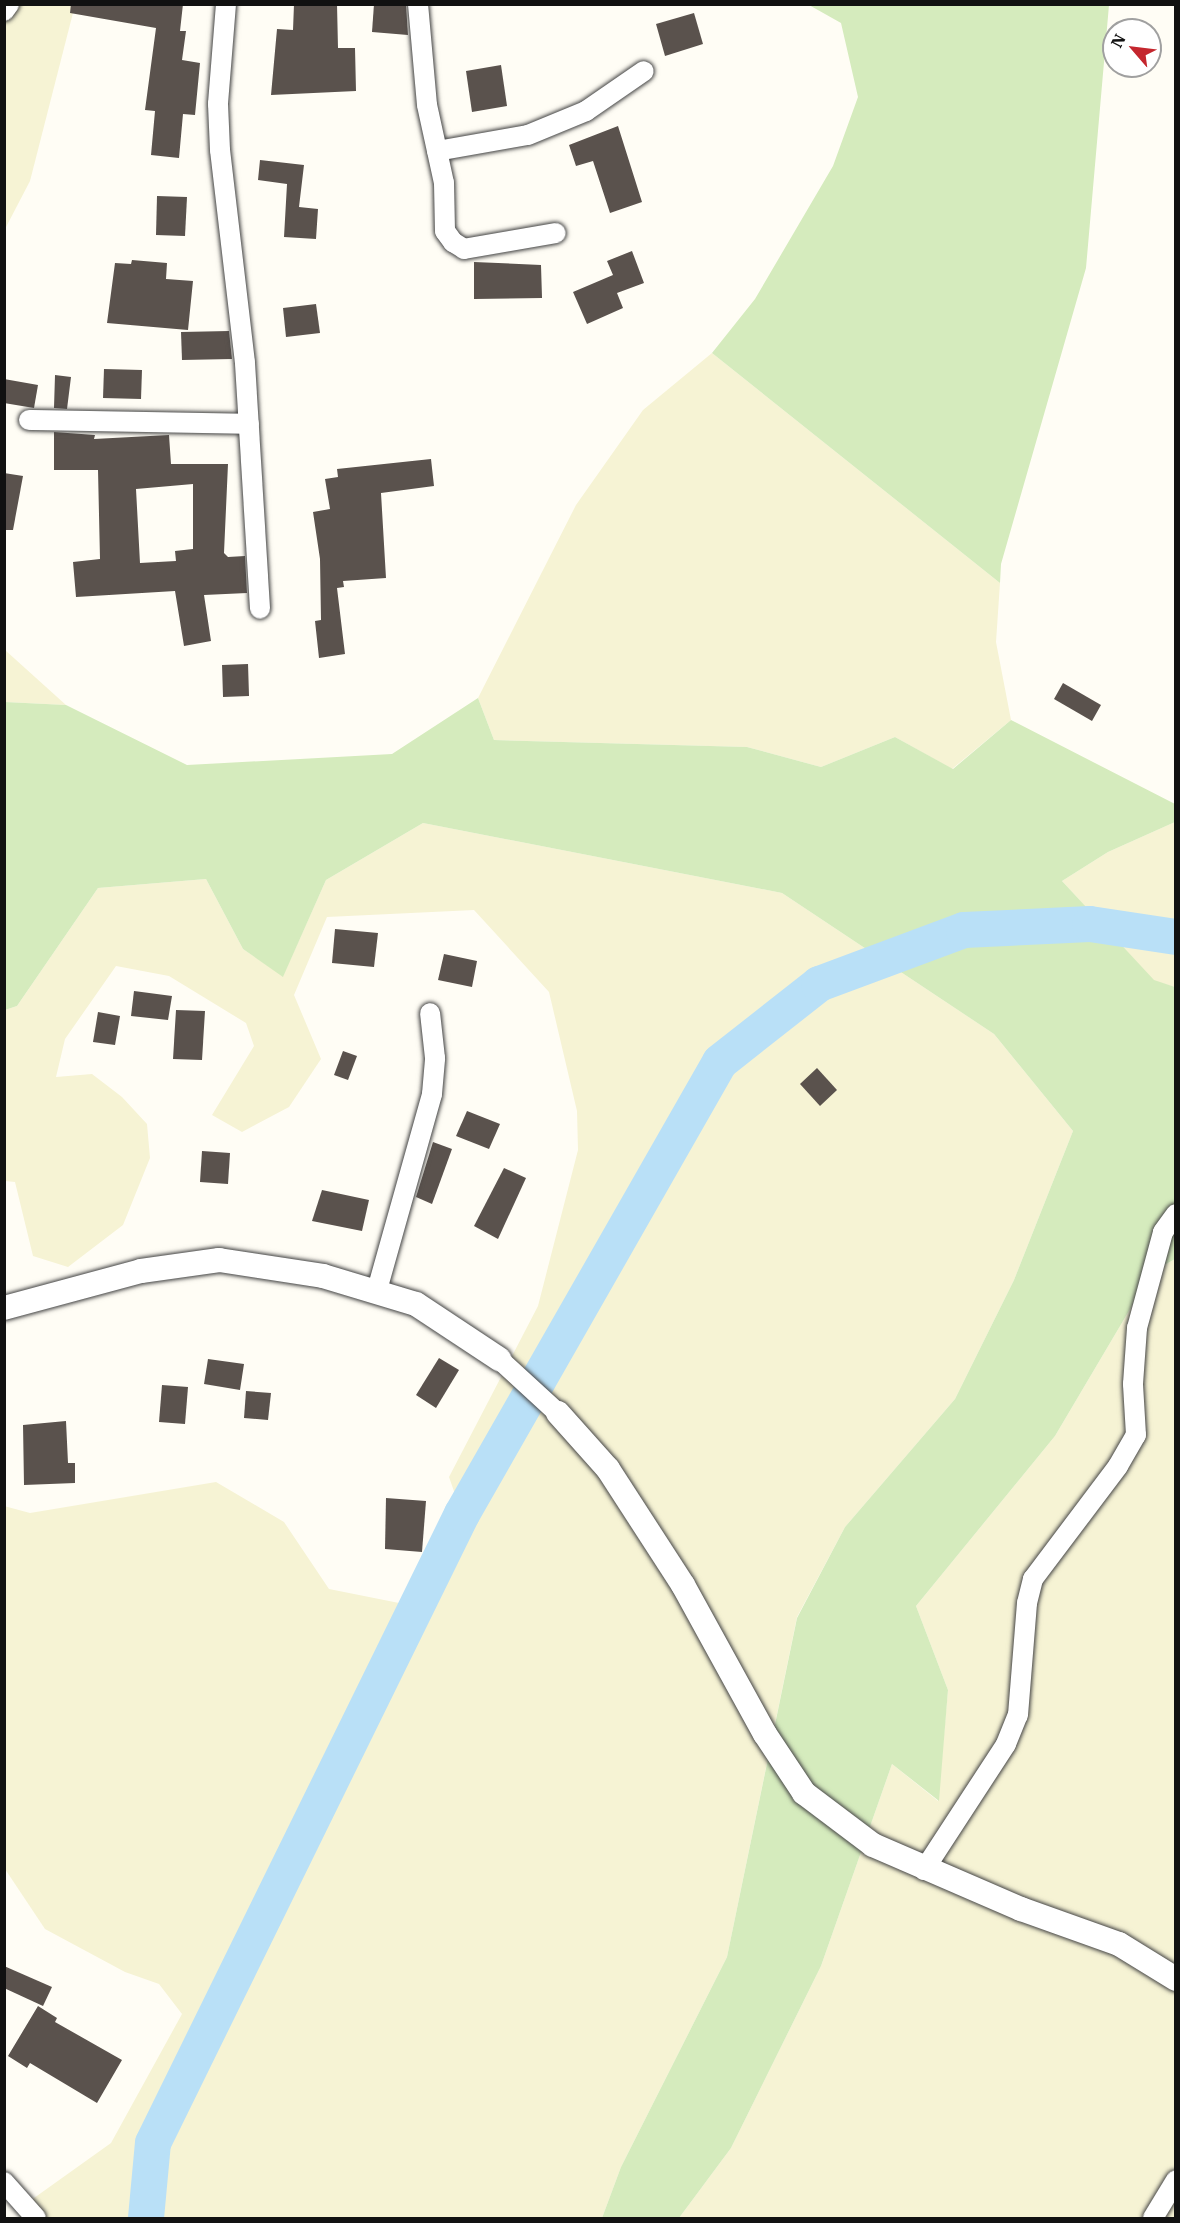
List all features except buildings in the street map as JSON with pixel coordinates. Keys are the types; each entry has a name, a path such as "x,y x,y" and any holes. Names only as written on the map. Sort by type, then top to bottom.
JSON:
{"street":[{"path":"4,11 9,4"},
{"path":"226,4 218,104 220,150 249,424 260,609"},
{"path":"418,4 428,105 444,183 445,231 453,242 464,249 556,233"},
{"path":"437,151 528,135 586,111 644,71"},
{"path":"29,420 249,424"},
{"path":"376,1290 432,1094 435,1058 430,1013"},
{"path":"924,1870 1006,1744 1018,1715 1027,1603 1033,1579 1118,1466 1136,1435 1133,1384 1137,1328 1163,1232 1176,1214"},
{"path":"4,1308 141,1271 219,1260 322,1276 376,1290 416,1304 499,1359 558,1413 608,1468 683,1585 765,1734 804,1793 873,1845 924,1870 1119,1944 1176,1978"},
{"path":"1153,2218 1176,2180"},
{"path":"4,2182 36,2218"}],"shaded area":[{"path":"5,5 75,5 30,181 5,229"},
{"path":"712,353 1000,583 996,642 1011,720 952,769 895,737 821,767 747,747 494,740 478,698 576,505 643,410"},
{"path":"5,650 66,705 5,702"},
{"path":"1175,822 1175,987 1154,981 1062,881 1108,852"},
{"path":"423,823 782,893 994,1034 1073,1131 1014,1280 955,1399 845,1527 797,1617 727,1957 621,2167 602,2218 18,2218 34,2198 111,2143 182,2014 159,1984 125,1972 45,1929 5,1869 4,1506 30,1513 216,1482 284,1522 329,1589 409,1605 442,1585 460,1550 462,1514 449,1477 538,1306 578,1150 577,1111 549,992 474,910 327,917 294,995 321,1059 289,1107 242,1132 212,1115 254,1046 246,1023 169,976 116,966 65,1039 56,1077 92,1074 122,1097 147,1124 150,1158 123,1225 68,1267 33,1256 15,1182 5,1181 5,1010 17,1006 98,888 206,879 243,949 283,976 326,880"},
{"path":"1175,1259 1175,2218 679,2218 731,2148 821,1966 892,1764 938,1801 948,1690 916,1606 1055,1436 1152,1272"}],"green space":[{"path":"809,5 1109,5 1108,18 1102,18 1103,78 1086,268 1001,564 1000,583 712,353 755,299 833,166 858,97 841,23"},
{"path":"478,698 494,740 747,747 821,767 895,737 953,769 1011,720 1175,804 1175,822 1108,852 1062,881 1154,980 1175,987 1175,1259 1152,1272 1055,1436 916,1606 948,1690 939,1801 892,1764 821,1966 731,2148 679,2218 602,2218 621,2167 727,1957 797,1618 845,1527 955,1399 1014,1280 1073,1131 994,1034 782,893 423,823 326,880 283,977 243,949 206,879 98,888 17,1006 5,1010 5,702 66,705 187,765 392,754"}],"waterway":[{"path":"146,2218 153,2143 462,1514 720,1062 819,984 964,930 1090,924 1176,937"}]}
